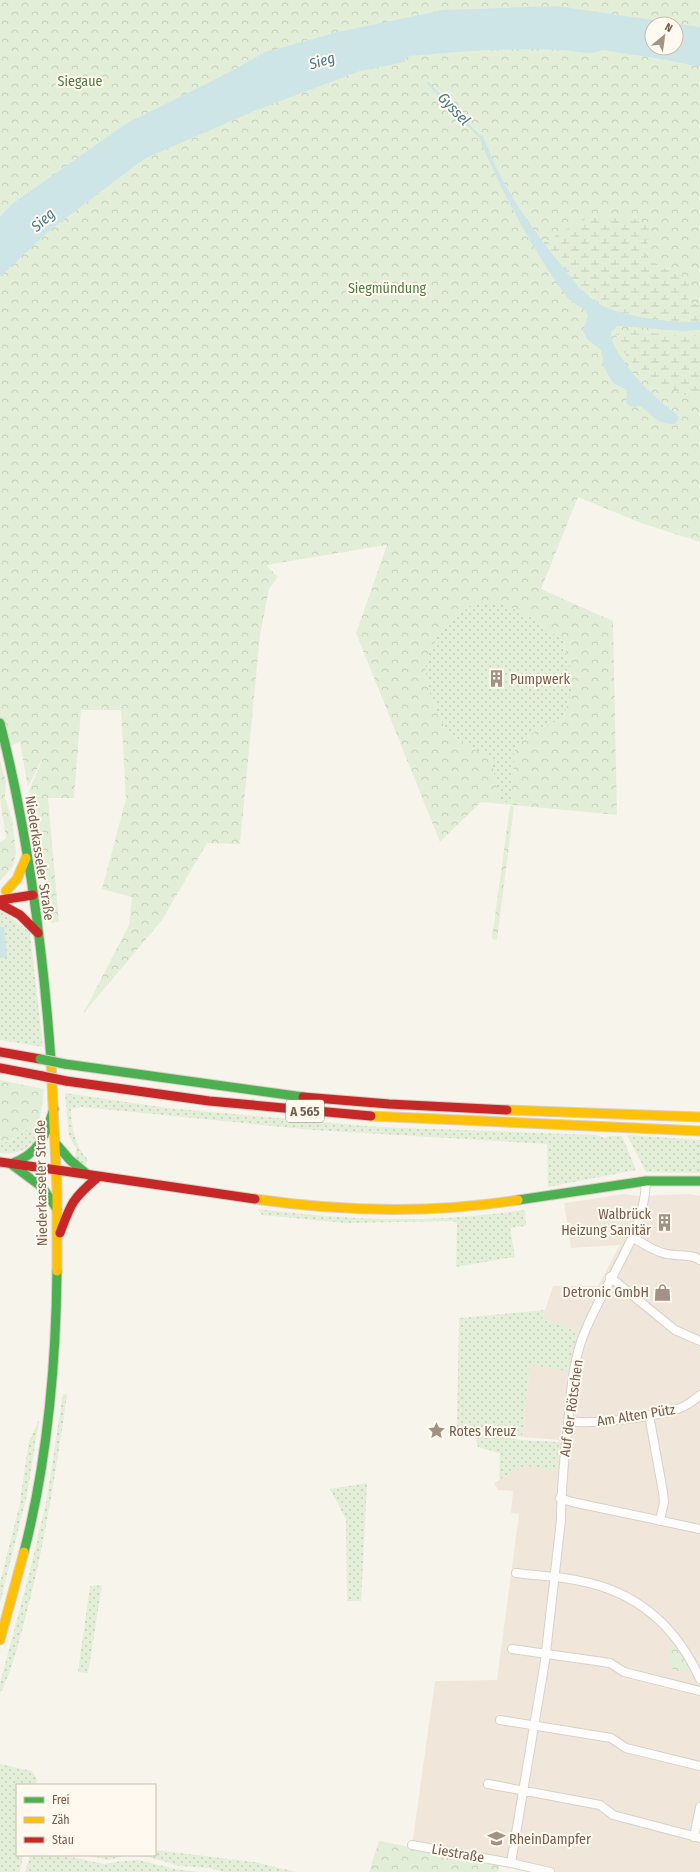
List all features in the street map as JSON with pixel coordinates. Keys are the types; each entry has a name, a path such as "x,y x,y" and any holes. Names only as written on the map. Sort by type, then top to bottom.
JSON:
{"main road":[{"name":"Niederkasseler Straße","path":"0,723 9,756 38,933 50,1039 57,1170 57,1331 52,1395 38,1490 27,1542 0,1640"},
{"path":"3,892 17,879 26,858"},
{"path":"3,892 32,892"},
{"path":"0,900 32,892"},
{"path":"0,904 20,915 38,933"},
{"name":"A 565","path":"0,1052 65,1064 185,1082 345,1101 516,1111 700,1117"},
{"name":"A 565","path":"0,1068 66,1081 163,1096 272,1109 447,1121 700,1131"},
{"path":"11,1164 23,1160 35,1152 43,1142 54,1109"},
{"path":"56,1145 70,1160 88,1175"},
{"path":"0,1162 290,1204 379,1211 474,1206 646,1181 700,1181"},
{"path":"11,1164 42,1187 57,1209"},
{"path":"57,1241 70,1206 78,1194 98,1177"}],"street":[{"name":"Auf der Rötschen","path":"511,1863 546,1652 561,1520 560,1498 574,1369 581,1343 592,1315 610,1277 632,1237 642,1213 646,1181"},
{"path":"632,1237 664,1254 680,1257 696,1257 700,1260"},
{"path":"610,1277 675,1330 700,1341"},
{"name":"Am Alten Pütz","path":"568,1421 578,1423 649,1415 680,1408 700,1395"},
{"path":"649,1415 663,1492 664,1502 660,1521"},
{"path":"560,1498 572,1502 700,1529"},
{"path":"516,1573 578,1580 609,1588 639,1603 673,1633 692,1660 700,1679"},
{"path":"512,1649 546,1652 610,1663 624,1672 700,1691"},
{"path":"500,1720 535,1724 611,1738 626,1748 700,1766"},
{"path":"488,1784 600,1805 613,1815 697,1838 700,1807"},
{"name":"Liestraße","path":"412,1845 511,1863 550,1872"}],"shaded area":[{"path":"624,1194 638,1196 689,1194 700,1196 700,1872 530,1872 412,1846 435,1681 497,1680 519,1514 511,1513 513,1491 498,1490 494,1483 524,1466 557,1469 559,1440 522,1437 530,1364 578,1331 542,1319 553,1286 598,1286 620,1245 571,1248 564,1203"}],"green space":[{"name":"Siegmündung","path":"0,0 700,0 700,542 641,523 578,497 541,589 613,621 617,815 481,802 440,842 356,633 387,545 266,565 278,577 269,589 260,635 240,844 207,843 162,920 83,1014 129,925 132,897 102,889 126,799 121,710 81,710 74,798 48,798 59,922 51,923 29,790 48,747 28,787 20,742 0,750 0,259 93,175 207,110 321,59 445,37 507,35 571,39 556,36 518,33 480,32 423,34 375,42 348,50 293,68 236,89 154,129 103,162 38,217 0,256","holes":["475,602 502,603 535,619 563,641 570,666 572,692 563,718 537,730 515,746 511,803 500,801 491,759 459,740 447,730 428,688 425,672 431,646 439,635 461,613"]},
{"path":"592,215 631,218 649,224 646,260 691,280 688,300 694,304 700,304 700,321 680,322 622,313 604,306 580,289 543,243"},
{"path":"633,330 674,336 700,336 700,402 650,376 628,357 620,346 616,334"},
{"path":"475,602 502,603 535,619 563,641 570,666 572,692 563,718 537,730 515,746 511,803 500,802 491,759 459,740 447,730 428,688 425,672 426,659 431,646 449,624"},
{"path":"0,760 6,782 5,797 12,820 16,853 13,866 0,881 0,842 6,838 0,799"},
{"path":"510,806 514,807 497,939 495,940 492,938"},
{"path":"0,908 30,933 43,1047 0,1040"},
{"path":"0,1080 44,1089 40,1120 8,1142 0,1141"},
{"path":"65,1093 168,1108 378,1127 596,1135 605,1138 608,1136 622,1136 636,1170 548,1187 547,1144 313,1130 82,1107 71,1109 71,1116 77,1142 88,1160 86,1165 75,1159 76,1148 69,1136"},
{"path":"40,1120 36,1136 28,1147 16,1152 0,1153 0,1141 9,1142"},
{"path":"627,1135 700,1140 700,1173 646,1172"},
{"path":"258,1209 334,1217 372,1219 424,1219 525,1210 526,1226 510,1228 515,1257 456,1267 457,1223 453,1221 345,1223 262,1215"},
{"path":"545,1310 542,1319 578,1331 567,1371 530,1365 522,1437 457,1427 459,1318"},
{"path":"63,1394 67,1395 44,1535 25,1619 8,1676 0,1694 0,1683 28,1579 47,1498"},
{"path":"39,1420 27,1495 0,1603 0,1582 19,1507 29,1441"},
{"path":"474,1433 522,1440 559,1442 557,1470 524,1466 499,1480 500,1453 478,1447"},
{"path":"367,1483 361,1601 347,1601 346,1519 330,1489"},
{"path":"102,1585 88,1673 78,1672 90,1586"},
{"path":"676,1645 691,1671 679,1672 672,1669 668,1651"},
{"path":"0,1764 32,1771 37,1779 36,1784 16,1784 16,1856 23,1856 20,1872 0,1872"},
{"path":"379,1841 500,1865 498,1872 369,1872"},
{"path":"156,1850 254,1862 297,1872 224,1872 209,1868 179,1866 149,1857 138,1856 156,1856"},
{"path":"30,1856 50,1856 71,1857 104,1864 139,1860 175,1869 200,1872 25,1872"},
{"path":"90,1856 124,1856 108,1860"}],"water":[{"name":"Sieg","path":"557,6 644,19 644,56 684,56 684,25 700,27 700,67 667,60 602,50 588,53 563,50 525,49 467,51 410,56 406,58 405,62 360,71 254,111 144,159 49,231 0,277 0,217 12,204 127,123 228,73 265,52 338,32 443,10"},
{"name":"Gyssel","path":"483,135 491,157 512,197 538,235 580,289 605,307 626,314 665,321 700,321 700,330 683,331 617,326 611,332 616,348 633,374 653,395 677,415 678,420 675,424 659,421 640,406 631,407 626,403 627,390 613,383 602,364 603,359 601,350 587,339 583,331 588,315 583,309 566,296 529,239 507,199 479,138 479,136"},
{"path":"0,927 4,927 7,957 0,958"}],"waterway":[{"name":"Gyssel","path":"428,83 479,136"}],"traffic: fast":[{"path":"0,723 19,806 33,891 44,976 51,1061"},
{"path":"40,1059 65,1064"},
{"path":"65,1064 303,1097"},
{"path":"11,1164 21,1160 35,1149 48,1127 54,1109"},
{"path":"57,1145 70,1160 88,1175"},
{"path":"11,1164 42,1187 57,1209"},
{"path":"518,1200 646,1181 700,1181"},
{"path":"24,1552 45,1447 55,1342 57,1271"}],"traffic: slow":[{"path":"6,891 17,879 26,858"},
{"path":"51,1061 57,1189 57,1271"},
{"path":"507,1110 700,1117"},
{"path":"371,1116 700,1131"},
{"path":"255,1199 321,1207 386,1210 452,1208 518,1200"},
{"path":"0,1640 24,1552"}],"traffic: jam":[{"path":"0,900 33,895"},
{"path":"0,904 20,915 38,933"},
{"path":"0,1052 40,1059"},
{"path":"0,1068 42,1076"},
{"path":"42,1076 66,1081"},
{"path":"66,1081 209,1101 371,1116"},
{"path":"303,1097 389,1104 507,1110"},
{"path":"0,1162 57,1170"},
{"path":"57,1170 255,1199"},
{"path":"60,1233 70,1208 78,1196 98,1177"}],"place":[{"name":"Pumpwerk","path":"497,679"},
{"name":"Walbrück Heizung Sanitär","path":"664,1222"},
{"name":"Detronic GmbH","path":"662,1292"},
{"name":"Rotes Kreuz","path":"436,1431"},
{"name":"RheinDampfer","path":"496,1839"}],"park label":[{"name":"Siegaue","path":"80,81"}]}
